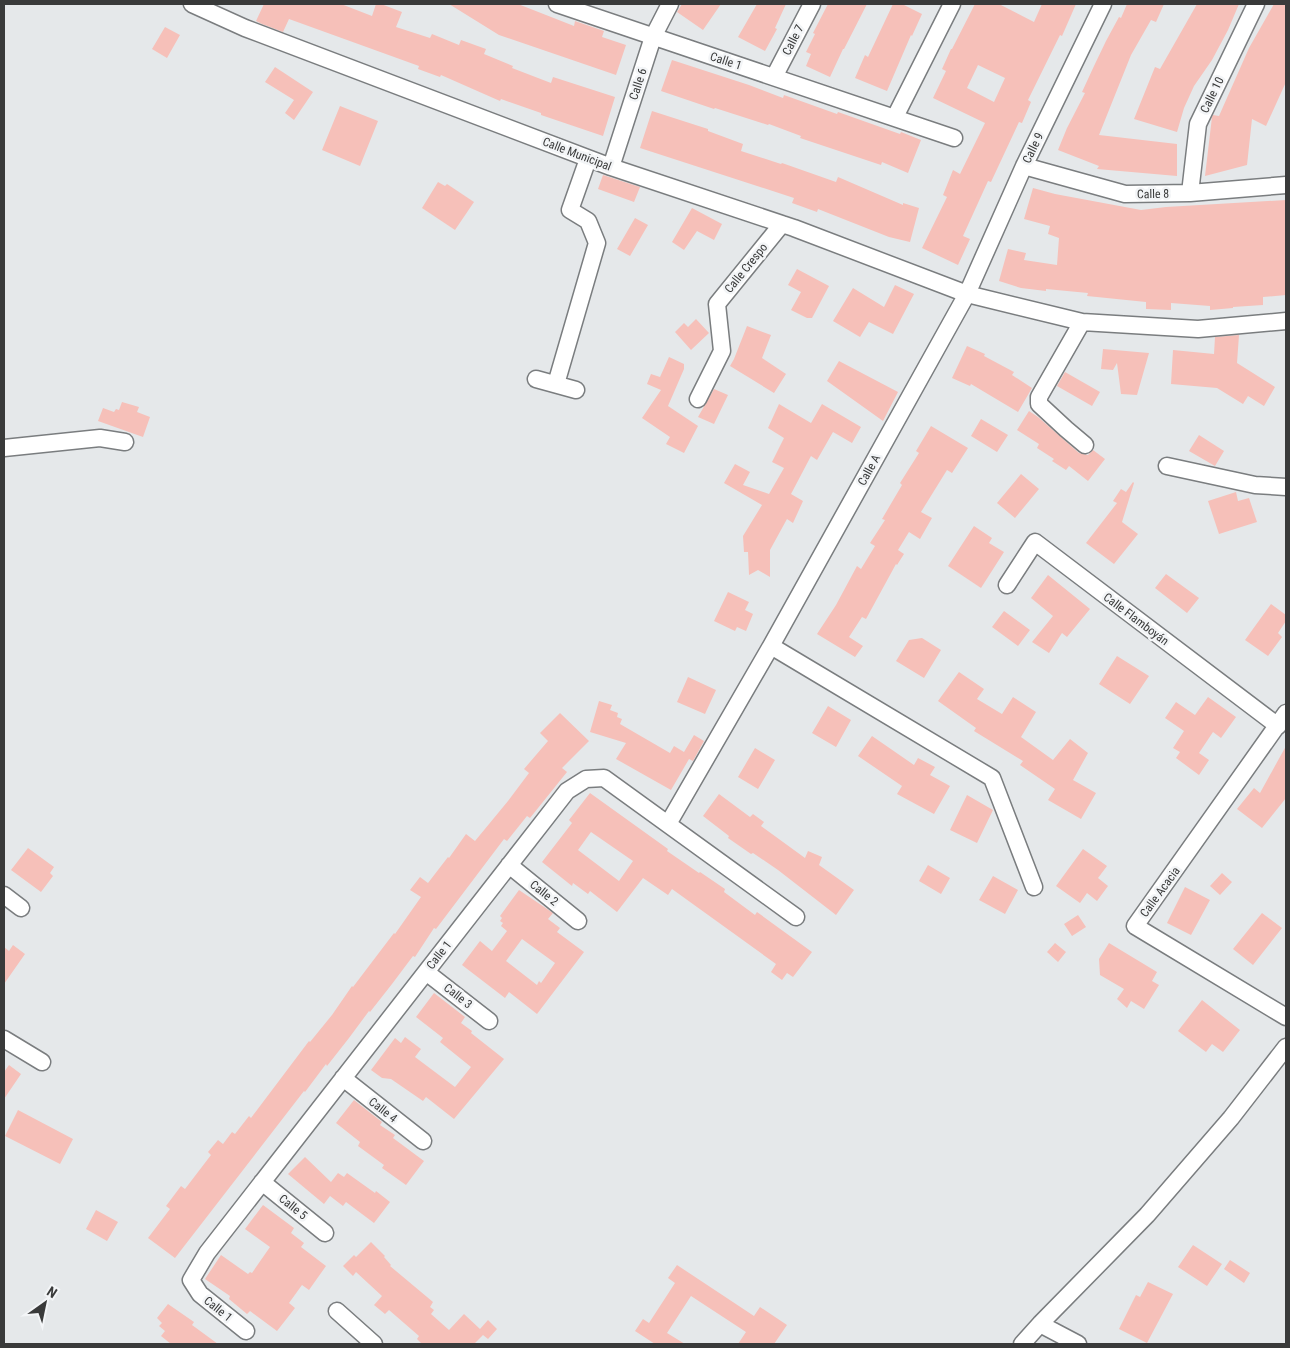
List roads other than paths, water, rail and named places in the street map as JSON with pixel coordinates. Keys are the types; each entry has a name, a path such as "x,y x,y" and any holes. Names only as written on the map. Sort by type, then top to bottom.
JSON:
{"street":[{"name":"Calle Municipal","path":"192,4 245,28 588,159 782,224 967,294 1082,322 1198,329 1286,321"},
{"name":"Calle 1","path":"557,4 954,138"},
{"name":"Calle 6","path":"611,167 653,37 670,4"},
{"name":"Calle 7","path":"774,77 812,4"},
{"path":"895,117 952,4"},
{"name":"Calle 9","path":"967,294 1024,166 1103,4"},
{"name":"Calle 10","path":"1190,193 1198,124 1256,4"},
{"path":"556,384 596,243 588,222 570,210 588,159"},
{"name":"Calle 8","path":"1024,166 1125,194 1190,193 1286,185"},
{"name":"Calle Crespo","path":"698,399 722,351 717,304 782,224"},
{"name":"Calle A","path":"668,824 771,646 967,294"},
{"path":"1082,322 1039,397 1039,404 1085,445"},
{"path":"536,379 576,390"},
{"path":"4,448 100,438 125,442"},
{"path":"1167,466 1255,485 1286,487"},
{"name":"Calle Flamboyán","path":"1007,585 1034,542 1282,719"},
{"path":"771,646 992,778 1034,887"},
{"name":"Calle Acacia","path":"1282,719 1135,926 1286,1017"},
{"name":"Calle 1","path":"246,1331 200,1294 191,1280 207,1253 568,790 586,779 604,778 796,917"},
{"name":"Calle 2","path":"509,865 578,921"},
{"path":"4,895 21,908"},
{"name":"Calle 3","path":"426,972 489,1021"},
{"path":"4,1039 42,1062"},
{"path":"1022,1344 1147,1215 1231,1118 1286,1047"},
{"name":"Calle 4","path":"343,1078 423,1141"},
{"name":"Calle 5","path":"262,1182 325,1233"},
{"path":"337,1311 374,1344"},
{"path":"1040,1324 1078,1344"}]}
